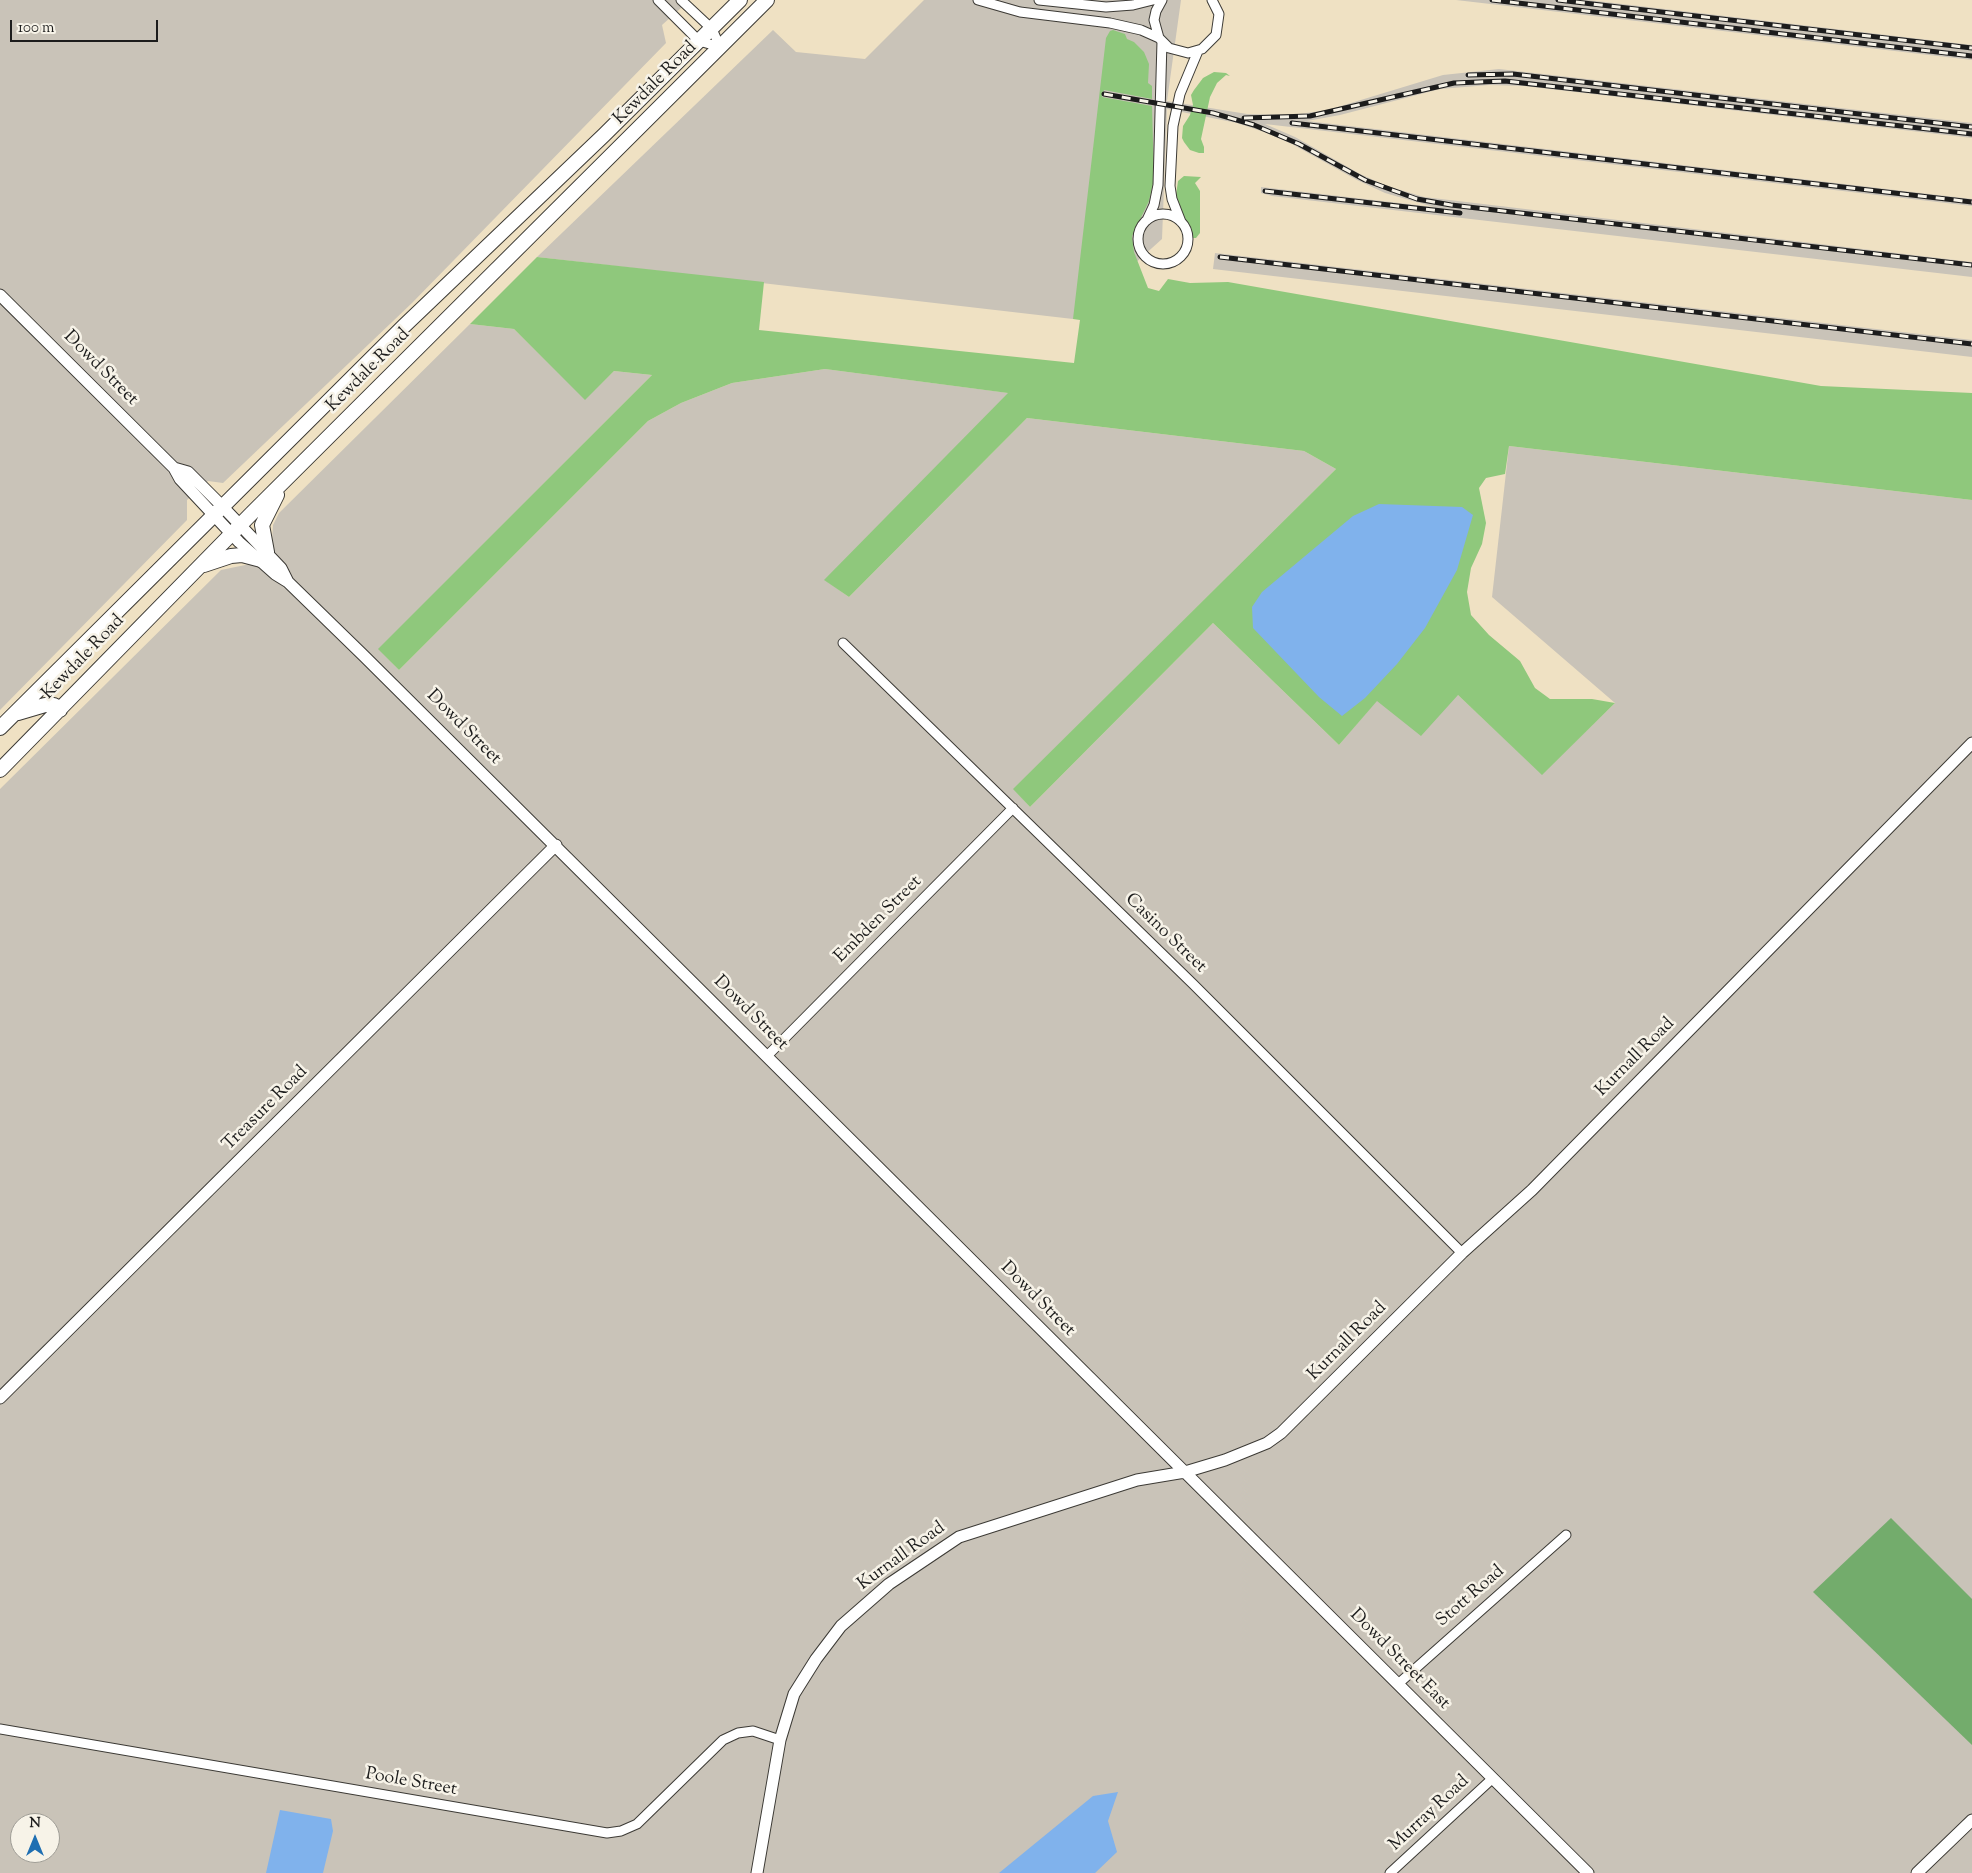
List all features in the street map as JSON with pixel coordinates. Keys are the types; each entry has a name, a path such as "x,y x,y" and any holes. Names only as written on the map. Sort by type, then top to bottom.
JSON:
{"main road":[{"name":"Kewdale Road","path":"0,728 217,511 740,0"},
{"name":"Kewdale Road","path":"0,770 198,568 767,0"},
{"path":"548,188 563,202"},
{"path":"198,568 242,554 264,556 262,525 282,485"},
{"path":"13,715 45,704 54,705 60,710"}],"street":[{"path":"658,0 699,41 720,47"},
{"path":"681,0 712,29 720,47"},
{"path":"978,0 1020,12 1110,23 1141,30 1160,39 1178,52 1198,51 1210,43 1219,25 1219,14 1212,0"},
{"path":"1039,0 1106,7 1133,5 1153,0"},
{"path":"1162,0 1154,20 1160,39 1158,185 1154,205 1138,233 1139,248 1148,260 1162,265 1175,261 1185,252 1188,238 1172,199 1170,186 1172,126 1180,94 1198,51"},
{"path":"1147,220 1160,214 1175,217 1181,222"},
{"name":"Dowd Street","path":"0,295 174,468 180,479 264,556 275,574 288,582 556,845 1185,1472"},
{"name":"Casino Street","path":"843,643 1013,808 1462,1253"},
{"name":"Kurnall Road","path":"757,1873 780,1740 794,1694 816,1659 841,1626 889,1584 959,1537 1137,1480 1185,1472 1225,1460 1267,1443 1281,1434 1462,1253 1532,1190 1972,742"},
{"name":"Embden Street","path":"768,1056 1013,808"},
{"name":"Treasure Road","path":"0,1398 556,845"},
{"name":"Dowd Street East","path":"1185,1472 1588,1873"},
{"name":"Stott Road","path":"1398,1684 1566,1535"},
{"name":"Poole Street","path":"0,1729 606,1833 621,1831 637,1824 723,1740 738,1733 753,1732 780,1740"},
{"name":"Murray Road","path":"1390,1873 1493,1778"},
{"path":"1917,1873 1972,1820"}],"shaded area":[{"path":"0,0 690,0 662,25 666,43 412,303 223,483 208,481 187,500 187,520 0,710"},
{"path":"924,0 1181,0 1167,101 1247,114 1292,115 1328,110 1443,75 1499,69 1972,123 1972,138 1524,86 1489,85 1440,89 1340,115 1307,121 1972,199 1972,206 1265,124 1295,137 1360,174 1387,186 1424,197 1972,262 1972,277 1272,196 1261,193 1261,187 1434,207 1385,193 1357,180 1292,144 1264,132 1237,123 1167,109 1162,239 1073,319 537,257 773,30 796,52 865,59"},
{"path":"1456,0 1588,0 1972,45 1972,60"},
{"path":"1215,253 1972,340 1972,357 1213,269"},
{"path":"470,324 514,329 585,399 614,371 652,375 379,649 399,670 648,421 681,403 732,383 825,369 1009,393 825,580 849,597 1027,418 1304,451 1336,469 1014,789 1030,807 1213,623 1339,745 1377,700 1458,695 1542,774 1615,703 1492,597 1509,446 1972,500 1972,1873 0,1873 0,789 221,570 250,564 272,541 273,525 279,513"}],"green space":[{"path":"1113,30 1125,34 1127,39 1134,42 1144,52 1149,64 1148,83 1152,86 1152,99 1104,90 1102,97 1152,106 1154,179 1149,201 1132,236 1134,252 1148,288 1159,291 1168,279 1190,283 1228,282 1821,386 1972,393 1972,500 1509,446 1505,474 1486,478 1479,488 1486,523 1482,544 1471,568 1467,592 1471,615 1489,635 1520,661 1535,688 1550,699 1592,699 1615,703 1542,775 1458,695 1421,736 1377,701 1339,745 1213,623 1030,807 1013,789 1336,469 1304,451 1027,418 849,597 824,580 1008,393 825,369 732,383 681,403 648,421 399,670 378,649 652,375 614,371 585,400 514,329 470,324 537,257 764,282 759,330 1074,363 1080,320 1073,319 1106,38 1110,31"},
{"path":"1214,72 1226,73 1230,76 1226,75 1217,83 1210,97 1201,139 1204,153 1199,153 1190,150 1184,142 1182,138 1183,126 1190,115 1193,105 1191,95 1203,78"},
{"path":"1184,176 1201,177 1195,183 1200,191 1200,233 1196,238 1193,238 1190,233 1176,195 1178,181"},
{"path":"1891,1518 1972,1599 1972,1745 1813,1592"}],"water":[{"path":"1379,504 1462,507 1473,515 1457,570 1425,628 1397,664 1365,698 1342,716 1319,697 1253,628 1252,607 1262,592 1353,516"},
{"path":"1118,1792 1108,1821 1117,1852 1095,1873 999,1873 1093,1796"},
{"path":"280,1810 331,1819 333,1831 323,1873 266,1873"}],"railway":[{"path":"1492,0 1972,56"},
{"path":"1558,0 1972,48"},
{"path":"1468,75 1513,74 1972,127"},
{"path":"1244,118 1310,116 1454,83 1505,81 1972,134"},
{"path":"1104,94 1213,113 1254,125 1299,144 1365,180 1417,199 1451,205 1972,265"},
{"path":"1292,123 1972,202"},
{"path":"1265,191 1460,213"},
{"path":"1220,257 1972,344"}]}
